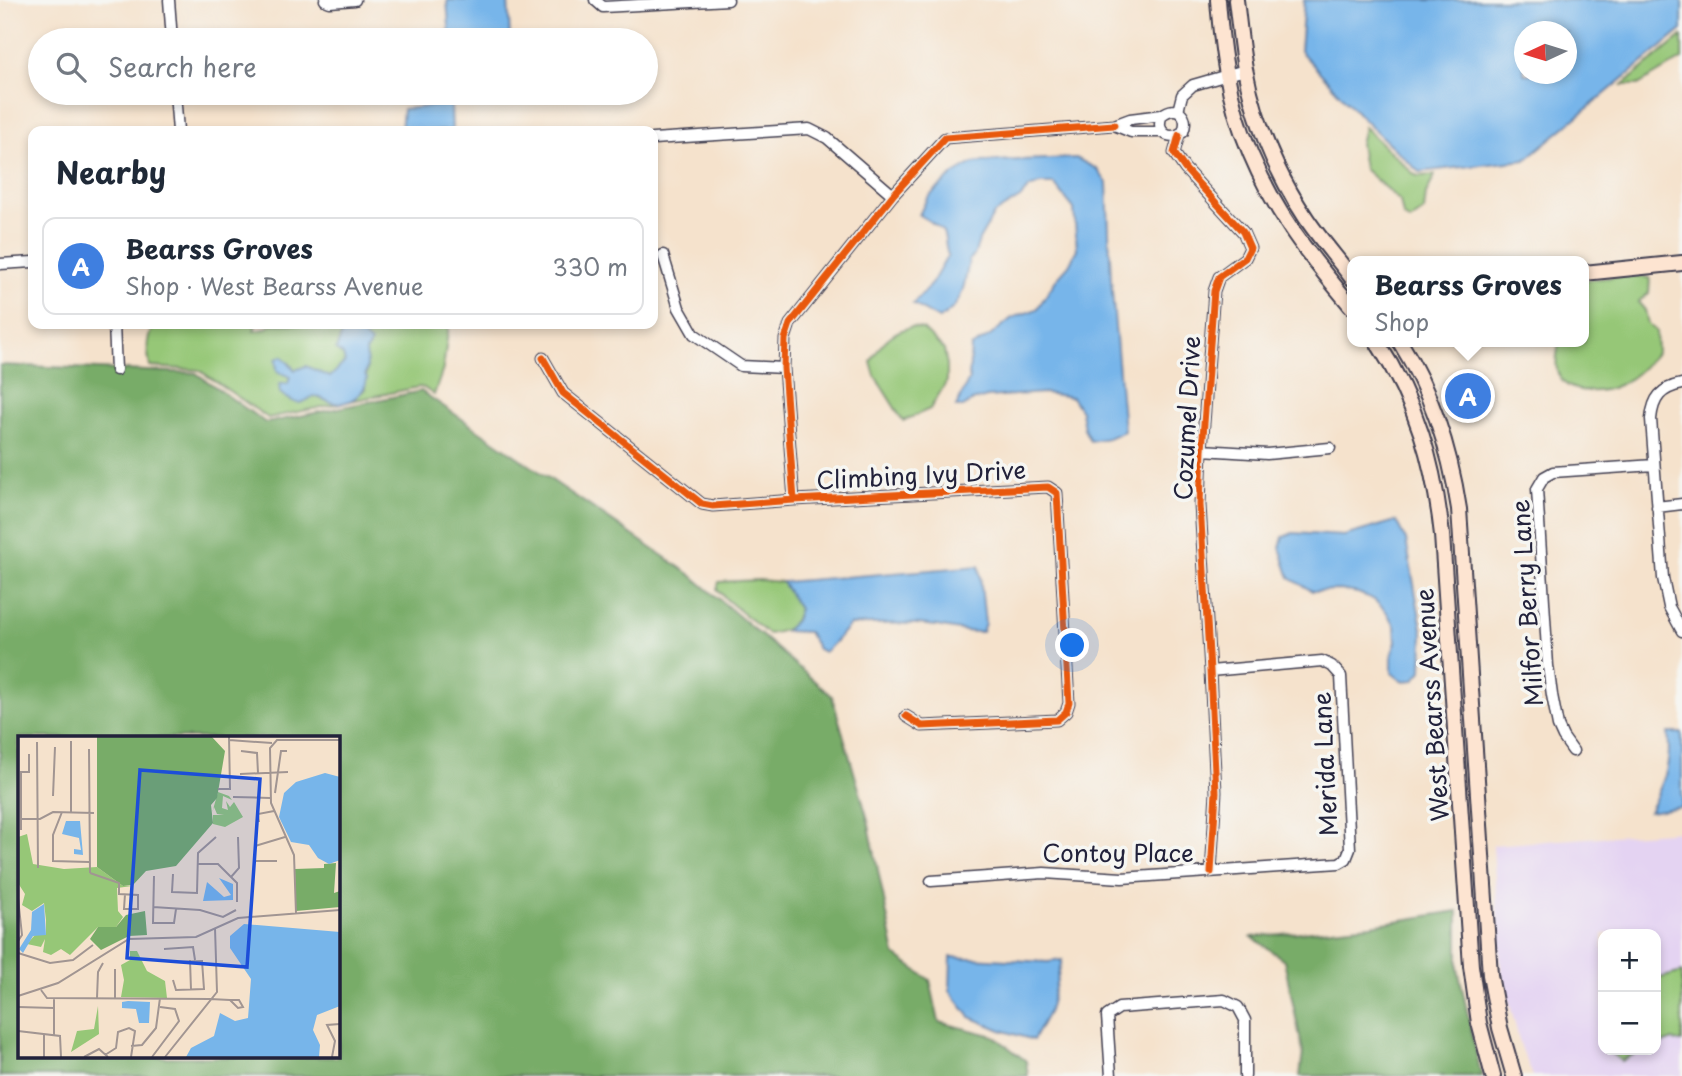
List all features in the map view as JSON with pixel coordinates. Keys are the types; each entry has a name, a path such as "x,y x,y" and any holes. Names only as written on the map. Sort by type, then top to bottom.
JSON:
{"main road":[{"path":"1218,0 1227,76 1237,115 1253,159 1279,210 1300,243 1347,300"},
{"path":"1236,0 1245,70 1270,150 1286,184 1308,220 1347,270"},
{"path":"1589,272 1682,263"},
{"name":"West Bearss Avenue","path":"1380,347 1413,410 1428,452 1438,502 1469,951 1479,1023 1493,1076"},
{"name":"West Bearss Avenue","path":"1403,347 1436,417 1446,444 1456,489 1462,539 1490,975 1500,1028 1514,1076"}],"street":[{"path":"169,0 171,28"},
{"path":"325,0 355,0"},
{"path":"595,0 603,7 728,0"},
{"path":"1178,111 1182,95 1193,85 1245,70"},
{"path":"176,105 178,126"},
{"path":"794,499 784,368 785,339 790,324 893,195 945,138 1114,125 1130,119 1162,115 1171,110 1178,111 1185,117 1186,123 1179,135 1171,136 1163,132 1130,132 1114,125"},
{"path":"1162,115 1160,124 1163,132"},
{"path":"658,139 809,130 827,138 893,195"},
{"name":"Cozumel Drive","path":"1179,135 1174,153 1185,169 1243,232 1250,248 1245,258 1219,277 1214,291 1202,450 1200,505 1216,792 1211,872"},
{"path":"663,255 679,309 694,334 741,366 784,368"},
{"path":"0,264 28,262"},
{"path":"114,329 116,370"},
{"name":"Climbing Ivy Drive","path":"543,358 564,393 702,504 713,506 794,499 1048,487 1057,493 1069,703 1066,712 1056,720 922,726 906,716"},
{"path":"1682,384 1662,392 1656,400 1651,419 1660,557 1669,607 1682,631"},
{"path":"1202,450 1266,454 1330,448"},
{"name":"Milfor Berry Lane","path":"1573,751 1558,726 1548,666 1538,489 1544,477 1553,472 1654,465"},
{"path":"1657,507 1682,504"},
{"name":"Merida Lane","path":"1210,671 1322,661 1332,666 1340,676 1350,849 1346,859"},
{"name":"Contoy Place","path":"932,881 1044,873 1122,878 1339,863 1346,859"},
{"path":"1111,1076 1107,1016 1119,1008 1224,1000 1238,1007 1245,1020 1245,1076"}],"shaded area":[{"path":"1682,831 1682,972 1661,978 1661,929 1598,929 1598,1055 1613,1055 1621,1061 1632,1055 1661,1055 1661,1044 1673,1040 1682,1042 1682,1076 1533,1076 1521,1047 1501,971 1493,845"}],"green space":[{"path":"1682,36 1682,59 1638,85 1623,85"},
{"path":"1364,127 1415,175 1435,175 1426,194 1424,211 1410,221 1403,216 1400,201 1364,169 1360,144"},
{"path":"1650,278 1649,293 1638,302 1645,310 1648,324 1656,331 1657,352 1625,382 1602,390 1574,389 1567,385 1557,370 1558,347 1589,347 1589,280"},
{"path":"912,327 923,329 944,350 947,381 930,409 903,421 875,376 871,362 887,339 898,331"},
{"path":"153,329 334,329 342,333 336,350 343,355 345,362 330,378 306,366 295,370 290,364 288,385 337,404 268,418 199,370 150,367 150,335"},
{"path":"362,329 448,329 443,369 434,395 419,387 351,401 365,389 367,365"},
{"path":"0,365 196,373 266,423 421,391 691,575 832,696 868,820 895,955 930,980 939,1022 994,1036 1026,1061 1028,1076 0,1076"},
{"path":"719,582 782,582 799,609 794,621 784,630 768,634 717,589"},
{"path":"1458,911 1458,969 1482,1076 1300,1076 1303,1052 1284,960 1252,937 1371,925"},
{"path":"1682,972 1682,1042 1673,1040 1661,1044 1661,978"},
{"path":"1613,1055 1632,1055 1621,1061"}],"water":[{"path":"447,0 508,0 510,28 449,28"},
{"path":"1304,0 1682,0 1682,30 1525,160 1419,172 1363,119 1300,51"},
{"path":"451,105 452,126 401,126 403,109"},
{"path":"1076,158 1097,169 1107,183 1111,279 1124,431 1108,438 1090,441 1084,429 1081,411 1072,397 1044,393 987,397 963,407 956,407 969,379 971,347 1012,318 1037,309 1069,265 1077,249 1074,209 1054,184 1040,184 1029,188 1020,198 994,214 979,240 974,256 969,260 962,294 947,313 939,319 913,304 932,283 948,255 943,232 919,215 927,198 954,174 973,163"},
{"path":"334,329 362,329 363,335 371,343 366,351 366,383 360,393 341,403 313,396 300,403 293,402 280,393 279,384 288,384 290,377 277,371 276,359 282,356 295,370 306,366 330,377 345,362 343,355 336,350 342,334"},
{"path":"1396,521 1406,540 1423,634 1422,671 1414,680 1402,681 1392,673 1395,626 1385,610 1373,599 1358,593 1340,590 1312,591 1290,578 1280,548 1283,537 1293,533 1344,536"},
{"path":"979,566 985,623 982,632 918,624 850,625 824,652 818,649 808,632 785,631 795,621 799,609 782,582"},
{"path":"1668,733 1682,733 1682,807 1649,812 1667,765"},
{"path":"951,957 1048,962 1062,960 1049,1011 1033,1040 970,1017 950,991"}],"cycle path":[{"path":"794,500 784,368 785,339 790,324 893,195 945,138 1114,125"},
{"path":"1179,135 1174,153 1185,169 1243,232 1250,248 1245,258 1219,277 1214,291 1202,450 1200,505 1216,792 1211,872"},
{"path":"543,358 563,393 702,504 713,506 1048,487 1057,493 1069,703 1066,712 1057,720 922,726 906,716"}],"place":[{"name":"Bearss Groves","path":"1468,396"}]}
